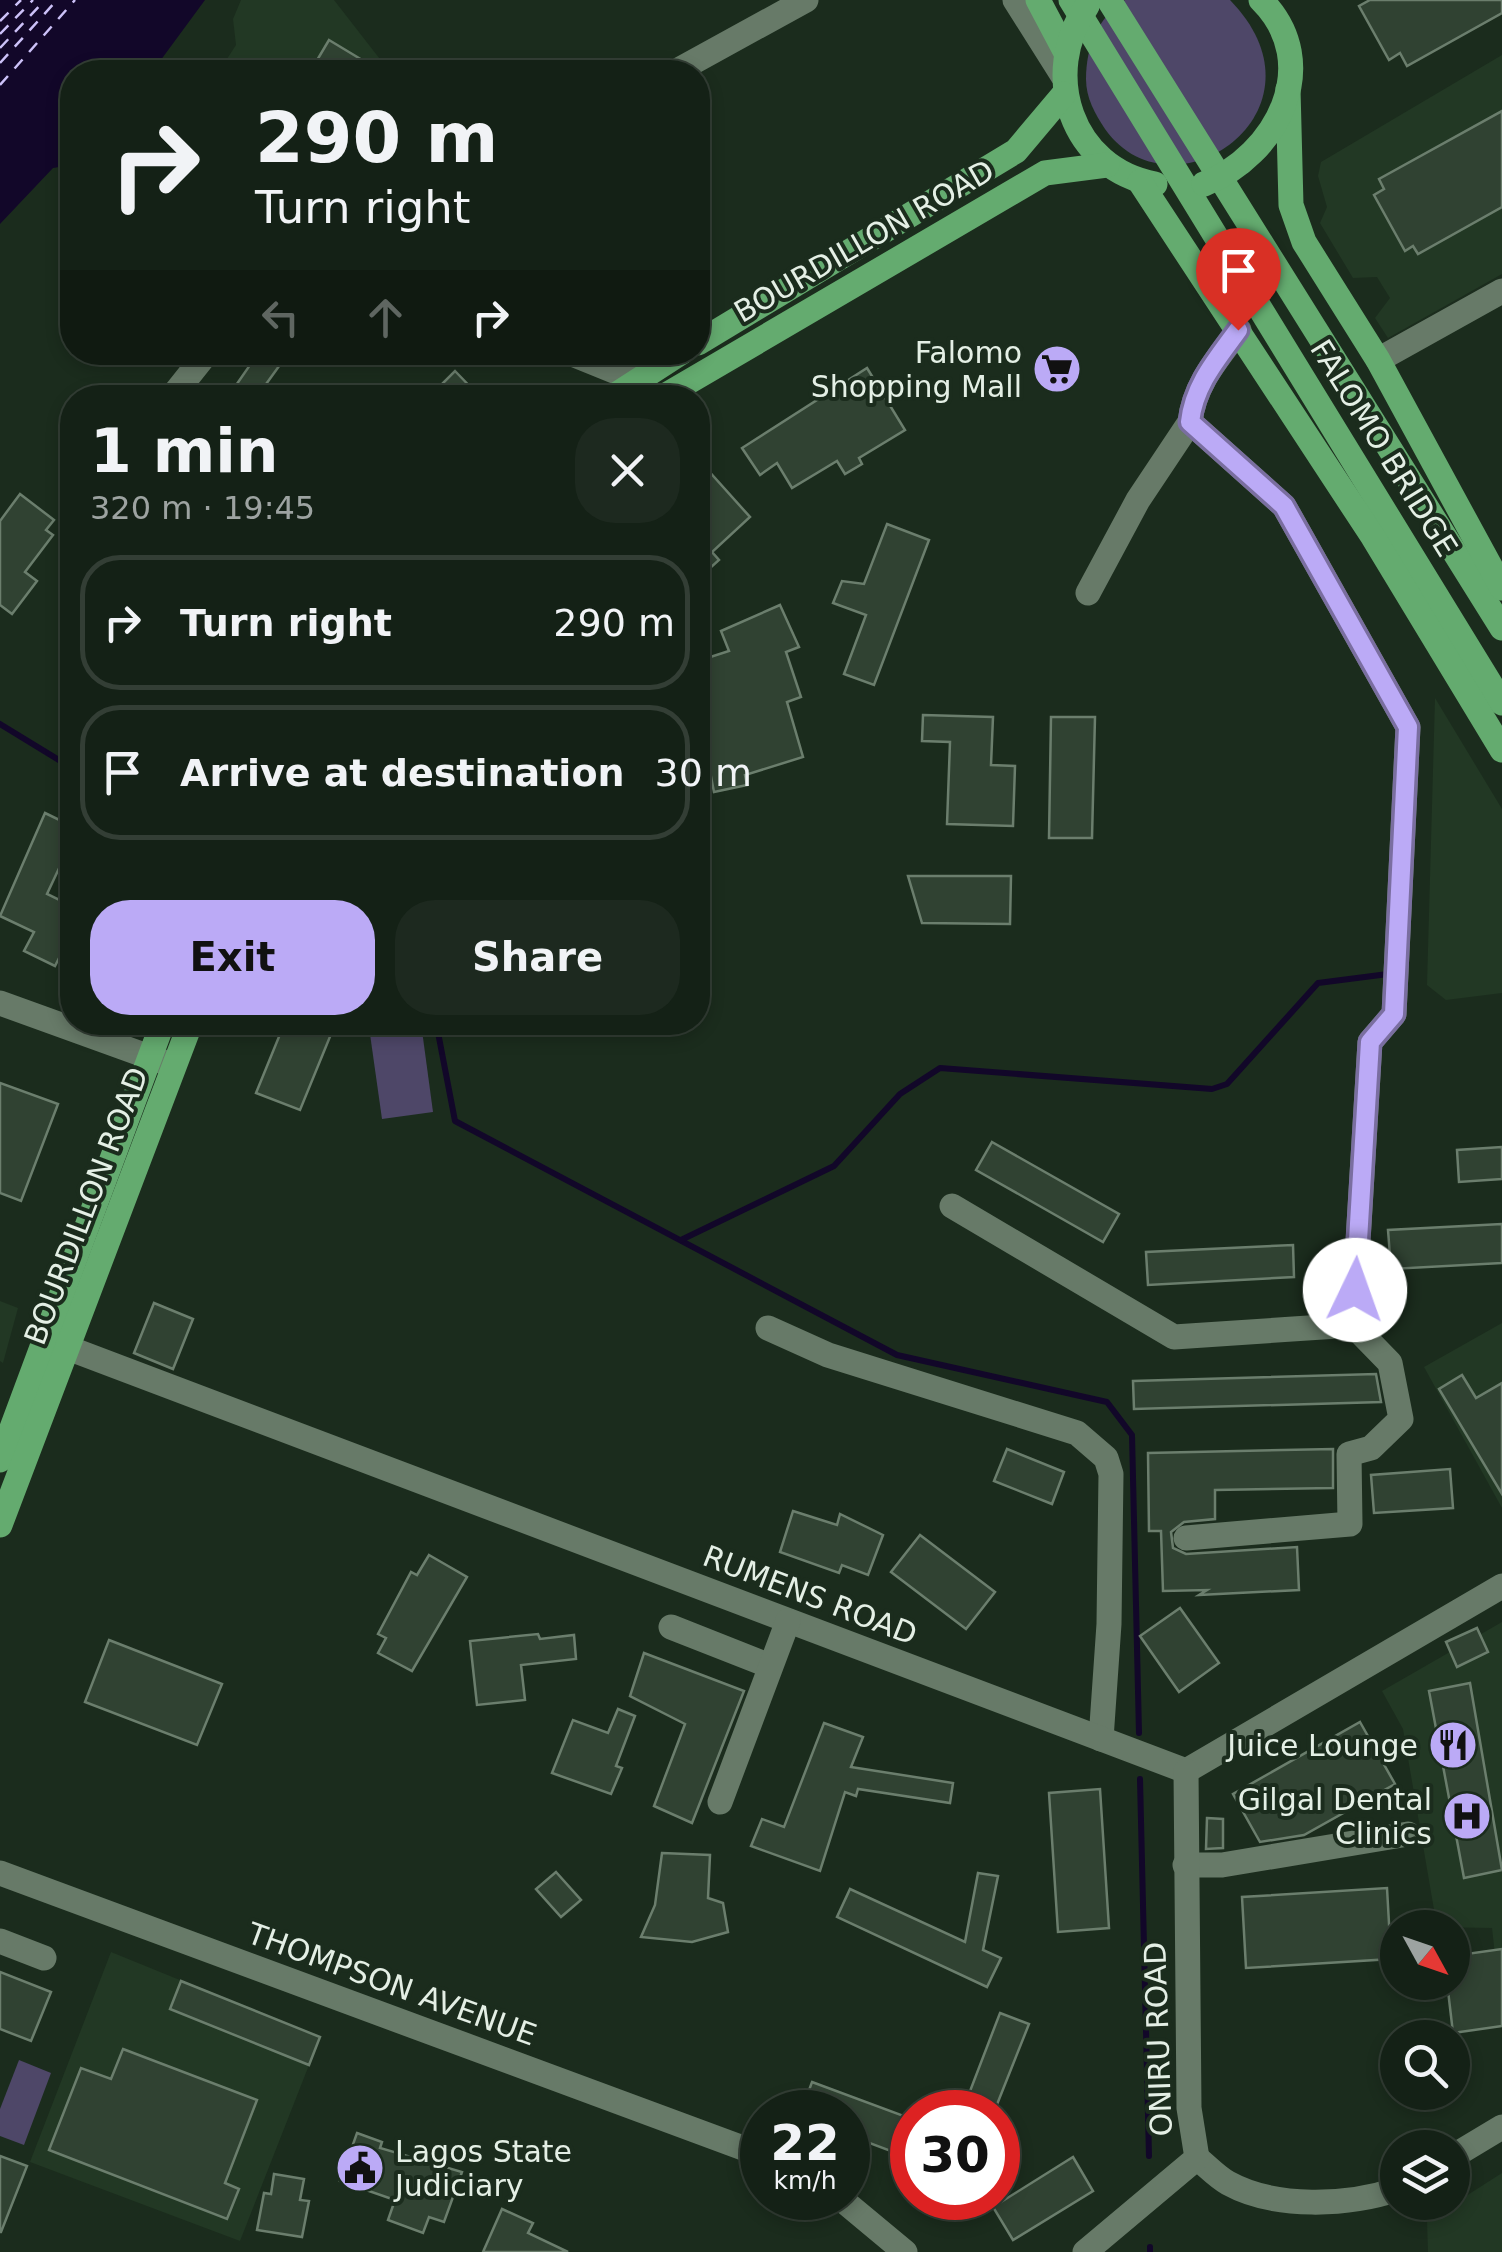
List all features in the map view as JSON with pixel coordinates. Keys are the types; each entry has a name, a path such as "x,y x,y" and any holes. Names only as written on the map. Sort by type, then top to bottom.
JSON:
{"main road":[{"path":"1038,0 1087,145 1107,164 1140,182 1172,188 1206,184 1236,170 1261,148 1279,121 1288,89"},
{"name":"FALOMO BRIDGE","path":"1071,0 1502,703"},
{"name":"BOURDILLON ROAD","path":"710,337 1016,151 1064,74 1076,22 1092,0"},
{"path":"1108,0 1502,628"},
{"path":"1261,0 1284,39"},
{"path":"1286,0 1291,205 1304,242 1378,360 1502,588"},
{"name":"BOURDILLON ROAD","path":"683,385 1046,173 1107,164"},
{"path":"1140,182 1372,537 1502,750"},
{"path":"646,385 668,365"},
{"name":"BOURDILLON ROAD","path":"0,1460 159,1035"},
{"name":"BOURDILLON ROAD","path":"0,1525 186,1035"}],"street":[{"path":"697,60 806,0"},
{"path":"1016,0 1064,74"},
{"path":"1378,360 1502,290"},
{"path":"1088,593 1138,500 1190,422 1199,388 1238,330"},
{"path":"181,385 197,365"},
{"path":"593,365 634,385"},
{"path":"1186,1538 1350,1524 1349,1454 1372,1448 1401,1419 1390,1364 1353,1325 1370,1042 1394,1014 1408,727 1284,506 1190,422"},
{"path":"0,1003 60,1026"},
{"path":"85,1035 174,1065"},
{"path":"952,1206 1174,1337 1353,1325"},
{"path":"768,1328 828,1355 1077,1434 1106,1458 1111,1474 1109,1624 1101,1739"},
{"name":"RUMENS ROAD","path":"68,1348 1186,1771"},
{"path":"1186,1771 1502,1586"},
{"path":"720,1802 788,1621"},
{"path":"671,1627 770,1666"},
{"name":"ONIRU ROAD","path":"1085,2252 1197,2158 1190,2108 1186,1771"},
{"path":"1185,1865 1222,1865 1408,1834"},
{"name":"THOMPSON AVENUE","path":"0,1873 740,2147"},
{"path":"0,1941 44,1958"},
{"path":"1470,2146 1502,2127"},
{"path":"1197,2158 1229,2184 1277,2198 1360,2199 1380,2194"},
{"path":"867,2220 906,2252"}],"shaded area":[{"path":"0,0 205,0 161,60 60,60 60,167 53,168 0,224"},
{"path":"241,0 334,0 381,60 226,60 236,45 233,19"},
{"path":"1125,0 1230,0 1258,41 1265,80 1256,115 1233,142 1202,159 1168,165 1134,155 1105,129 1088,93 1088,56 1100,25"},
{"path":"1502,55 1502,274 1388,338 1375,318 1390,298 1377,277 1353,278 1320,223 1327,207 1318,176 1321,162"},
{"path":"1435,698 1502,809 1502,993 1446,1000 1427,985"},
{"path":"370,1035 423,1035 433,1112 382,1119"},
{"path":"0,1301 18,1308 3,1363 0,1361"},
{"path":"1502,1323 1502,1508 1424,1367"},
{"path":"1502,1622 1502,2017 1492,1928 1470,1928 1470,1910 1434,1910 1403,1729 1382,1691"},
{"path":"111,1952 320,2037 240,2241 30,2162"},
{"path":"19,2060 51,2073 24,2145 0,2136 0,2109"},
{"path":"1502,2173 1502,2252 1428,2252 1427,2221 1470,2220 1470,2193"}],"building":[{"path":"1370,0 1502,0 1502,13 1407,66 1400,53 1389,60 1359,6"},
{"path":"329,40 362,60 317,60"},
{"path":"1502,111 1502,207 1418,254 1413,246 1405,251 1374,195 1384,189 1379,179"},
{"path":"250,365 280,365 265,385 236,385"},
{"path":"867,368 905,430 859,458 862,464 845,474 837,461 792,488 777,463 760,475 742,448"},
{"path":"455,371 468,385 441,385"},
{"path":"710,472 750,517 712,552 719,560 710,568"},
{"path":"20,494 54,520 46,530 53,535 25,572 37,581 12,614 0,605 0,521"},
{"path":"887,524 929,540 874,685 844,674 866,615 833,603 842,581 864,584"},
{"path":"780,605 799,647 786,652 801,697 787,702 803,757 745,775 747,785 714,792 710,771 710,657 729,651 721,631"},
{"path":"923,715 993,717 991,765 1015,766 1013,826 947,824 950,742 922,741"},
{"path":"1051,717 1095,717 1092,838 1049,838"},
{"path":"45,813 60,820 60,866 47,894 60,900 60,956 55,966 24,951 34,932 0,916"},
{"path":"908,876 1011,876 1010,924 922,923"},
{"path":"280,1035 331,1035 300,1110 256,1093"},
{"path":"0,1083 58,1104 21,1201 0,1193"},
{"path":"992,1142 1119,1214 1103,1242 976,1170"},
{"path":"1502,1147 1502,1179 1459,1182 1457,1150"},
{"path":"1502,1224 1502,1263 1391,1269 1388,1230"},
{"path":"1293,1245 1294,1277 1148,1285 1146,1252"},
{"path":"154,1303 193,1319 173,1369 134,1353"},
{"path":"1376,1374 1381,1402 1134,1409 1133,1381"},
{"path":"1462,1375 1476,1398 1502,1383 1502,1494 1439,1389"},
{"path":"1007,1449 1064,1472 1052,1504 994,1481"},
{"path":"1333,1449 1333,1488 1215,1490 1215,1519 1184,1522 1171,1532 1173,1548 1186,1554 1297,1547 1299,1590 1199,1595 1207,1590 1163,1591 1161,1531 1149,1531 1148,1453"},
{"path":"1450,1469 1453,1508 1374,1513 1371,1475"},
{"path":"793,1511 837,1525 840,1514 883,1535 868,1575 842,1565 839,1573 780,1552"},
{"path":"920,1535 995,1592 966,1629 891,1572"},
{"path":"429,1555 467,1577 412,1671 378,1653 386,1638 378,1634 411,1572 417,1575"},
{"path":"1180,1608 1219,1663 1179,1692 1140,1636"},
{"path":"1477,1628 1488,1652 1457,1667 1446,1642"},
{"path":"538,1634 540,1639 574,1635 576,1659 521,1665 525,1700 477,1705 470,1641"},
{"path":"109,1640 222,1684 197,1745 85,1702"},
{"path":"644,1653 744,1691 692,1823 654,1806 685,1724 630,1696"},
{"path":"1470,1683 1502,1870 1464,1878 1429,1691"},
{"path":"618,1709 635,1716 616,1766 622,1768 611,1794 552,1773 573,1720 608,1733"},
{"path":"1360,1722 1395,1784 1304,1835 1260,1842 1233,1794"},
{"path":"824,1723 863,1737 851,1767 953,1783 950,1803 858,1789 856,1796 845,1792 820,1871 751,1846 762,1819 784,1827"},
{"path":"1100,1789 1109,1928 1058,1932 1049,1793"},
{"path":"1207,1818 1223,1819 1223,1848 1206,1849"},
{"path":"662,1853 710,1855 708,1898 723,1903 728,1932 692,1942 641,1937 655,1905"},
{"path":"556,1872 581,1900 561,1917 536,1889"},
{"path":"978,1873 998,1876 983,1950 1001,1958 987,1987 837,1917 850,1889 965,1942"},
{"path":"1387,1888 1388,1910 1380,1910 1380,1960 1246,1968 1242,1897"},
{"path":"1502,1949 1502,2026 1470,2031 1470,2020 1451,2020 1449,2000 1470,2000 1470,1953"},
{"path":"0,1972 51,1992 31,2041 0,2029"},
{"path":"181,1981 320,2037 309,2065 170,2009"},
{"path":"1000,2013 1029,2024 1003,2090 970,2090"},
{"path":"123,2049 257,2100 225,2183 239,2189 227,2219 49,2150 81,2068 111,2079"},
{"path":"812,2082 834,2090 809,2090"},
{"path":"870,2103 890,2111 890,2151 870,2143"},
{"path":"357,2133 382,2142 380,2148 462,2172 444,2222 429,2217 423,2233 388,2220 395,2200 340,2181"},
{"path":"0,2156 27,2166 1,2232 0,2232"},
{"path":"1073,2157 1093,2191 1013,2240 1001,2220 1020,2220 1020,2190"},
{"path":"274,2174 304,2179 300,2200 309,2201 302,2237 257,2230 264,2193 271,2194"},
{"path":"502,2209 533,2223 528,2233 568,2252 483,2252"}],"waterway":[{"path":"0,724 60,761"},
{"path":"681,1240 834,1166 900,1094 940,1068 1212,1089 1227,1084 1318,983 1388,974"},
{"path":"438,1035 455,1121 897,1355 1107,1402 1132,1435 1139,1733"},
{"path":"1140,1779 1149,2156"},
{"path":"1150,2247 1150,2252"}],"ferry route":[{"path":"0,21 21,0"},
{"path":"0,34 33,0"},
{"path":"0,48 45,0"},
{"path":"0,63 57,0"},
{"path":"0,85 75,0"}],"place":[{"name":"Falomo Shopping Mall","path":"1057,369"},
{"name":"Juice Lounge","path":"1453,1745"},
{"name":"Gilgal Dental Clinics","path":"1467,1816"},
{"name":"Lagos State Judiciary","path":"360,2168"}],"route":[{"path":"1238,330 1192,400 1190,422 1284,506 1408,727 1394,1014 1370,1042 1355,1290"}]}
